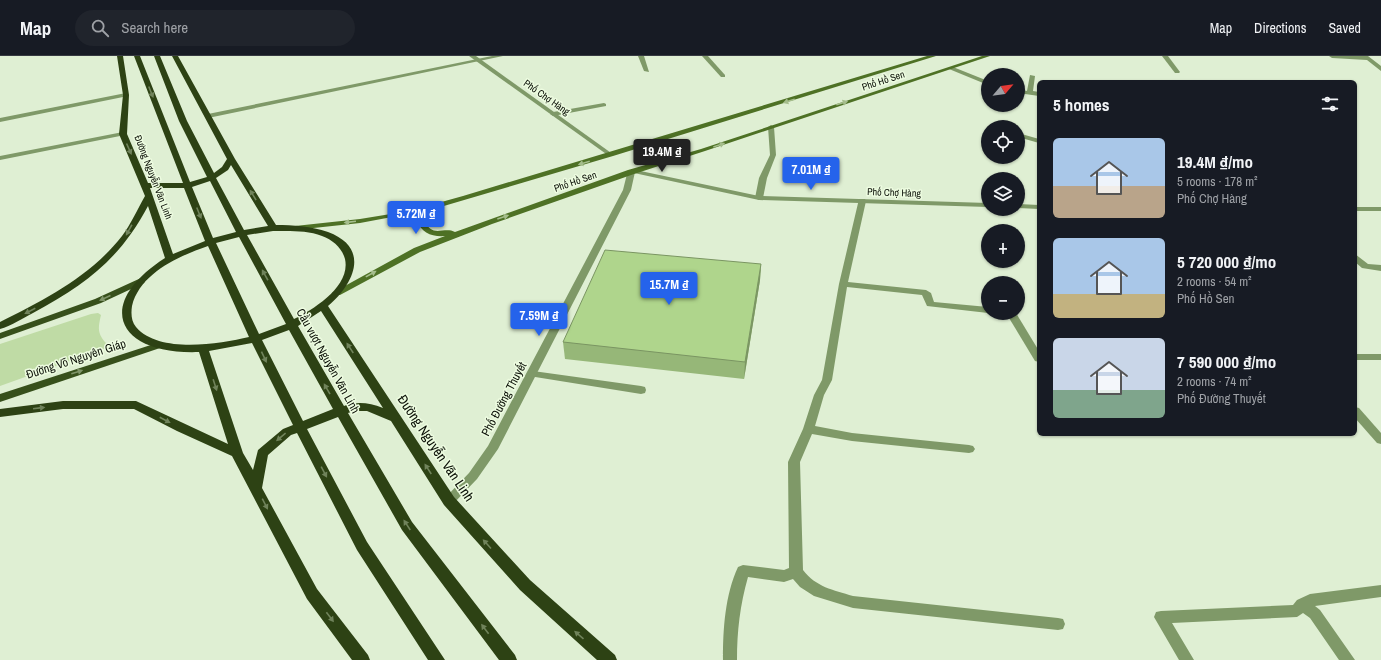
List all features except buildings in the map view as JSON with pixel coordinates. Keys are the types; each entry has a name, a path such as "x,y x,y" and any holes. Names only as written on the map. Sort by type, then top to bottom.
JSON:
{"highway":[{"name":"Đường Nguyễn Văn Linh","path":"120,56 126,95 123,134 145,185 170,259"},
{"path":"136,56 205,230 269,368 362,546 437,660"},
{"name":"Cầu vượt Nguyễn Văn Linh","path":"157,56 183,121 228,209 314,365 399,513 407,526 509,660"},
{"path":"175,56 231,159 273,228"},
{"path":"145,185 161,188 198,183 216,175 228,167 231,159"},
{"path":"0,326 49,301 96,268 125,238 149,196"},
{"path":"273,228 295,228 314,231 332,238 345,248 351,261 348,276 337,293 323,306 299,321 269,334 236,344 203,348 180,348 160,345 140,336 128,324 126,310 132,294 141,281 170,259 194,247 247,231 273,228"},
{"name":"Đường Nguyễn Văn Linh","path":"323,306 450,501 525,585 609,660"},
{"path":"203,348 238,454 312,594 362,660"},
{"path":"0,413 63,405 136,405 181,428 238,454"},
{"path":"256,487 262,453 287,432 320,418 353,408 368,407 395,418"}],"main road":[{"name":"Phố Hồ Sen","path":"295,228 360,221 405,213 466,198 611,155 923,57 933,56"},
{"name":"Phố Hồ Sen","path":"337,293 416,250 489,222 632,172 987,56"},
{"path":"466,198 425,214 421,220 422,226 427,232 439,234 452,233 489,222"},
{"path":"0,336 98,301 141,281"},
{"name":"Đường Võ Nguyên Giáp","path":"0,398 160,345"}],"street":[{"name":"Phố Chợ Hàng","path":"472,56 611,155"},
{"path":"208,116 500,56"},
{"path":"641,56 647,71"},
{"path":"705,56 723,76"},
{"path":"1165,56 1177,72"},
{"path":"1332,56 1367,58 1381,69"},
{"path":"951,68 981,81"},
{"path":"1030,93 1032,76"},
{"path":"1025,92 1037,94"},
{"path":"0,120 126,95"},
{"path":"553,114 604,105"},
{"path":"759,198 763,178 773,155 771,127"},
{"path":"0,158 123,134"},
{"path":"1025,136 1037,141"},
{"name":"Phố Chợ Hàng","path":"632,172 759,198 981,205"},
{"name":"Phố Đường Thuyết","path":"450,501 473,476 492,449 533,374 627,190 632,172"},
{"path":"862,201 843,284 827,380 819,395 809,429 794,462 796,572 805,583 819,592 853,602 1058,624"},
{"path":"1025,207 1037,208"},
{"path":"1357,209 1381,209"},
{"path":"1357,259 1364,266 1381,268"},
{"path":"843,284 926,293 930,304 981,309"},
{"path":"1015,320 1037,356"},
{"path":"1357,357 1381,358"},
{"path":"533,374 641,390"},
{"path":"1357,413 1376,428 1381,440"},
{"path":"809,429 852,437 969,449"},
{"path":"730,660 730,632 734,603 743,571 784,576 796,572"},
{"path":"1187,660 1161,617 1297,611 1302,604 1310,600 1381,591"},
{"path":"1302,604 1315,614 1348,660"}],"green space":[{"path":"98,313 101,315 99,331 101,337 107,344 106,348 0,386 0,344"}]}
